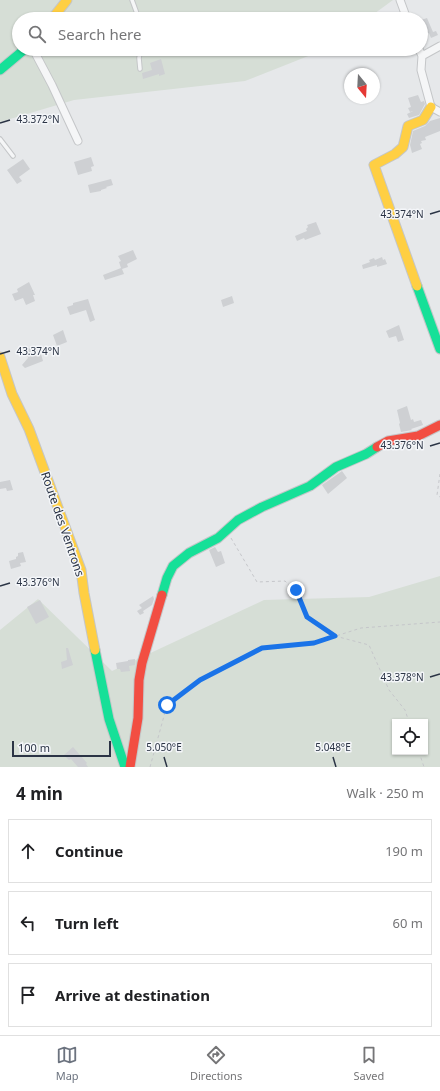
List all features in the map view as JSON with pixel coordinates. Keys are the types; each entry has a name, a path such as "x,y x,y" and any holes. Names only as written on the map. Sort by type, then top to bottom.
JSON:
{"street":[{"path":"58,12 67,0"},
{"path":"400,0 404,12"},
{"path":"428,53 440,46"},
{"path":"0,70 17,56"},
{"path":"37,56 78,140"},
{"path":"422,56 421,70 431,107 440,112"},
{"path":"431,107 423,120 408,126 403,147 395,154 374,165 400,241 438,339 440,349"},
{"name":"Route des Ventrons","path":"0,357 12,394 29,429 81,570 84,593 109,719 125,767"},
{"path":"130,767 138,718 139,680 142,663 167,578 173,566 189,553 218,538 238,520 262,507 310,486 336,467 366,454 388,441 418,436 440,425"}],"lane":[{"path":"132,0 136,12"},
{"path":"139,56 140,69"},
{"path":"0,139 13,156"}],"path":[{"path":"440,474 437,495 440,497"},
{"path":"227,530 258,582 285,581 296,590 307,617 335,636 369,645 389,690 405,710 408,719"},
{"path":"150,767 167,705 200,680 262,648 314,643 361,628 440,622"},
{"path":"420,755 424,767"}],"shaded area":[{"path":"0,0 393,0 377,12 12,12 12,56 308,56 245,81 74,100 0,122"},
{"path":"440,576 440,767 0,767 0,630 38,599 112,671 264,600 369,597"}],"building":[{"path":"428,20 433,32 436,31 438,35 431,38"},
{"path":"161,59 165,74 159,76 159,74 143,79 142,73 152,70 150,63"},
{"path":"418,95 421,102 424,101 425,104 419,115 409,118 407,114 413,111 410,112 408,108 411,107 408,98"},
{"path":"440,118 440,131 425,137 426,140 421,141 422,143 420,144 422,149 412,153 410,145 413,131 425,126 430,121"},
{"path":"91,157 94,166 91,167 92,171 78,175 74,162"},
{"path":"23,159 30,169 19,177 22,181 17,184 7,170"},
{"path":"111,179 113,185 106,187 107,188 101,191 90,193 88,185"},
{"path":"316,222 321,234 305,240 304,238 297,241 295,236 307,231 307,225"},
{"path":"133,250 137,259 127,264 128,267 122,269 124,274 105,280 103,275 121,268 119,262 121,261 118,256"},
{"path":"382,257 383,260 385,259 387,264 363,269 362,265 370,262 369,260 374,258 375,260"},
{"path":"29,282 35,295 33,295 35,301 26,305 23,298 15,301 12,294 18,292 17,289"},
{"path":"232,296 234,303 223,307 221,300"},
{"path":"88,299 95,320 90,322 86,310 70,315 67,307 73,305 73,303"},
{"path":"399,325 404,340 398,342 396,336 389,338 386,331"},
{"path":"63,330 67,342 57,346 53,335"},
{"path":"33,346 34,349 36,348 39,355 41,354 43,361 25,368 22,365 28,358 26,349"},
{"path":"407,406 411,420 413,419 414,422 421,420 423,425 411,429 412,430 401,432 397,410"},
{"path":"342,471 347,478 328,494 322,485"},
{"path":"10,480 13,490 7,491 6,488 0,489 0,482"},
{"path":"215,547 218,552 221,551 225,563 216,567 209,550"},
{"path":"23,552 26,562 20,563 21,566 11,569 9,561 16,559 18,553"},
{"path":"153,596 154,599 152,605 140,615 137,611 142,608 139,605"},
{"path":"40,600 49,617 36,624 27,607"},
{"path":"66,648 68,648 73,665 62,669 61,662 67,660"},
{"path":"135,659 135,665 129,666 130,671 121,672 120,669 117,669 116,663"},
{"path":"73,747 87,763 86,764 88,767 78,767 71,759 69,760 64,755"}],"traffic: fast":[{"path":"0,70 17,56"},
{"path":"417,286 440,349"},
{"path":"162,595 167,578 173,566 189,553 218,538 238,520 262,507 310,486 336,467 366,454 377,447"},
{"path":"95,650 109,719 125,767"}],"traffic: slow":[{"path":"58,12 67,0"},
{"path":"417,286 374,165 395,154 403,147 408,126 423,120 431,107"},
{"path":"0,357 12,394 29,429 81,570 95,650"}],"traffic: jam":[{"path":"377,447 388,441 418,436 440,425"},
{"path":"130,767 138,718 139,680 142,663 162,595"}],"route":[{"path":"167,705 200,680 262,648 314,643 335,636 307,617 296,590"}]}
